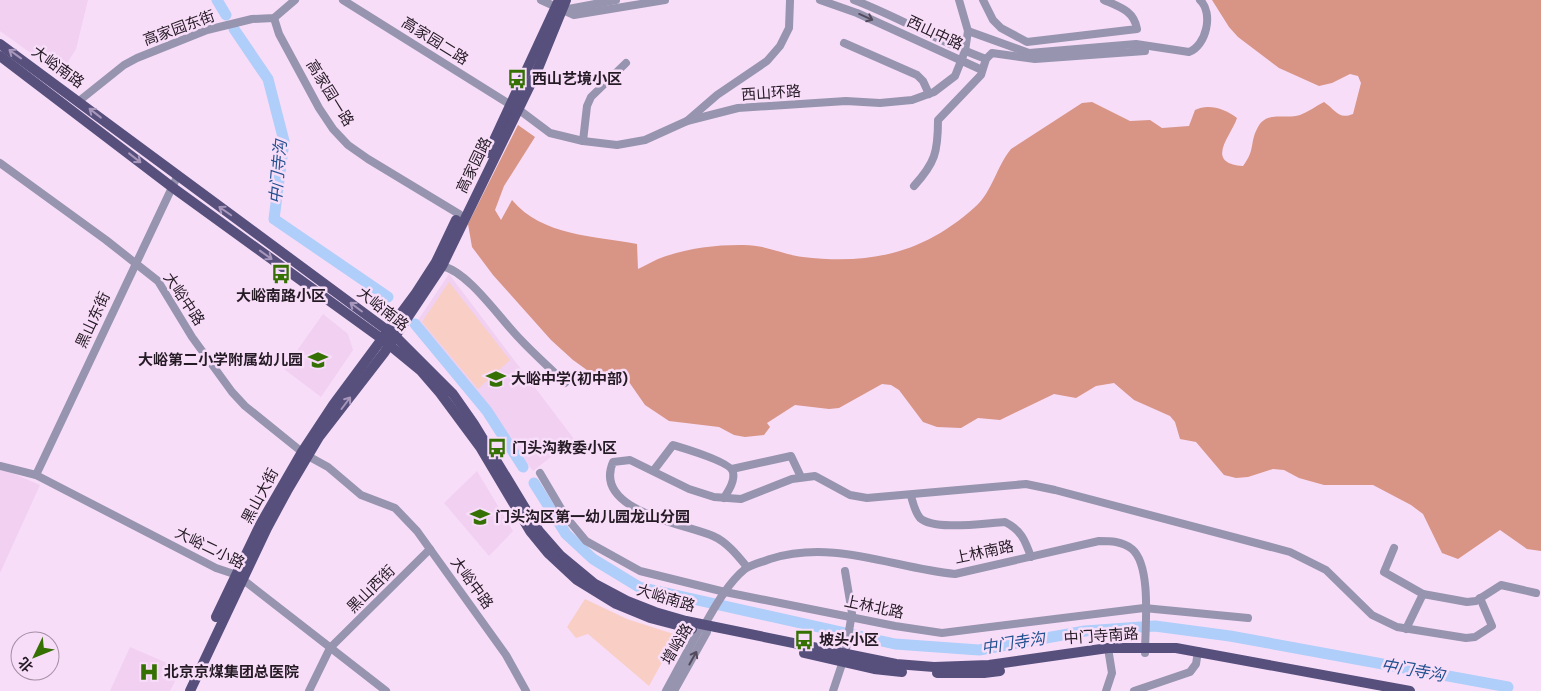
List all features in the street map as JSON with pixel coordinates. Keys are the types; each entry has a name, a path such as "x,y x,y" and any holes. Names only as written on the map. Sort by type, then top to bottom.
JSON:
{"main road":[{"name":"高家园路","path":"389,338 442,266 561,5"},
{"name":"大峪南路","path":"0,44 80,101 389,338 453,394 474,424 539,531 560,555 595,584 626,601 704,629"},
{"name":"大峪南路","path":"0,56 172,187 389,338"},
{"name":"高家园路","path":"389,338 436,262 514,107"},
{"name":"黑山大街","path":"183,691 305,454 389,338"},
{"name":"黑山大街","path":"190,691 240,577"},
{"name":"中门寺南路","path":"704,629 843,658 910,666 989,666 1145,646 1410,691"},
{"name":"中门寺南路","path":"1198,654 1375,691"}],"street":[{"path":"270,18 295,0"},
{"name":"高家园二路","path":"343,0 514,107"},
{"path":"540,0 561,5 616,0"},
{"path":"561,5 574,15 665,0"},
{"path":"687,121 717,95 767,61 789,28 791,0"},
{"name":"西山中路","path":"820,0 857,13 982,70"},
{"name":"西山中路","path":"854,0 986,59"},
{"name":"西山环路","path":"514,107 550,133 583,141 617,145 645,140 687,121 738,108 846,101 880,103 912,100 929,94 955,76 965,51 968,31 959,0"},
{"path":"983,0 993,20 1001,28 1027,42 1137,29 1136,19 1131,13 1104,0"},
{"path":"968,31 1029,53 1136,44 1189,52 1196,50 1205,35 1206,11 1200,0"},
{"name":"高家园东街","path":"80,101 124,65 137,58 207,30 252,19 270,18"},
{"name":"高家园一路","path":"270,18 333,130 348,145 368,159 459,214"},
{"path":"844,43 917,75 923,81 929,94"},
{"path":"914,186 934,162 938,142 938,120 981,75 986,59 992,53 997,52 1035,59 1144,51"},
{"path":"583,141 587,106 591,97 626,63"},
{"name":"大峪中路","path":"0,163 158,281 192,337 232,392 245,406 305,454 328,467 361,495 395,508 430,549 506,655 526,691"},
{"name":"黑山东街","path":"36,475 177,176"},
{"path":"442,266 451,268 467,281 521,340 565,382"},
{"path":"654,470 673,445 722,462 732,469 791,456 801,476"},
{"path":"704,629 711,613 723,595 747,567 726,544 713,536 661,520 623,501 610,477 613,462 630,460 690,489 714,497 742,499 801,476 815,476 850,495 867,498 911,496 1026,484 1165,518 1290,552 1326,570 1372,615 1397,628 1466,638 1475,637 1492,626 1480,598"},
{"name":"大峪二小路","path":"0,466 36,475 216,568 240,577 386,691"},
{"path":"724,498 732,483 732,469"},
{"name":"上林北路","path":"540,474 566,517 586,541 640,571 723,595 851,616 895,626 942,632 1144,608 1248,618"},
{"path":"911,496 916,512 921,519 933,525 1005,522 1015,527 1024,536 1031,556"},
{"name":"上林南路","path":"747,567 780,556 835,551 955,574 1098,541 1120,543 1132,549 1144,570 1145,646"},
{"path":"1394,548 1384,572 1423,594 1468,602 1480,598 1501,585 1536,593"},
{"name":"黑山西街","path":"309,691 330,648 430,549"},
{"path":"833,691 847,642 851,616 845,571"},
{"path":"1406,629 1423,594"},
{"name":"增峪路","path":"666,691 704,629"},
{"name":"增峪路","path":"674,691 704,629"},
{"path":"1106,691 1112,673 1109,651"},
{"path":"1134,691 1190,672 1198,654"}],"shaded area":[{"path":"0,0 88,0 76,49 66,65 63,76 0,31"},
{"path":"1212,0 1541,0 1541,551 1527,549 1500,530 1458,559 1442,553 1423,514 1411,505 1373,485 1324,485 1299,478 1284,470 1273,469 1248,477 1236,478 1224,475 1196,442 1180,439 1175,422 1170,416 1134,400 1114,383 1096,386 1076,398 1054,394 1000,420 978,418 961,428 937,427 923,422 899,390 891,385 882,384 839,408 829,409 795,405 767,423 770,427 764,435 745,437 734,435 719,427 669,421 645,405 629,382 622,378 605,383 573,360 551,340 493,275 472,247 468,224 518,125 535,137 504,186 495,210 501,220 512,200 524,212 554,228 570,233 637,244 638,269 658,259 678,253 698,248 719,246 749,245 803,257 851,259 874,257 916,245 956,223 981,201 1011,149 1082,103 1092,102 1130,121 1150,120 1162,128 1189,126 1195,110 1200,108 1211,107 1228,112 1237,118 1223,147 1222,154 1224,160 1231,164 1243,166 1250,155 1258,127 1266,119 1300,115 1324,102 1340,115 1348,116 1353,114 1361,83 1358,76 1350,74 1332,83 1319,86 1279,68 1238,37 1229,27"},
{"name":"大峪中学(初中部)","path":"449,274 574,439 533,471 418,320"},
{"path":"449,282 510,360 478,389 422,322"},
{"name":"大峪第二小学附属幼儿园","path":"323,314 348,334 353,350 321,397 284,369"},
{"path":"0,470 7,471 40,485 0,573"},
{"name":"门头沟区第一幼儿园龙山分园","path":"477,471 513,531 489,556 444,503"},
{"path":"585,599 627,619 677,635 649,686 588,634 576,638 567,627"},
{"name":"北京京煤集团总医院","path":"130,647 181,669 170,691 110,691"}],"waterway":[{"name":"中门寺沟","path":"217,0 226,15"},
{"name":"中门寺沟","path":"234,29 268,79 284,141 274,219 388,297"},
{"name":"中门寺沟","path":"415,324 487,411 523,467"},
{"name":"中门寺沟","path":"534,483 566,534 593,559 639,587 895,644 979,650 1085,631 1155,626 1230,636 1508,687"}],"place":[{"name":"西山艺境小区","path":"517,79"},
{"name":"大峪南路小区","path":"281,274"},
{"name":"大峪第二小学附属幼儿园","path":"318,360"},
{"name":"大峪中学(初中部)","path":"496,379"},
{"name":"门头沟教委小区","path":"497,448"},
{"name":"门头沟区第一幼儿园龙山分园","path":"480,517"},
{"name":"坡头小区","path":"804,640"},
{"name":"北京京煤集团总医院","path":"149,672"}]}
